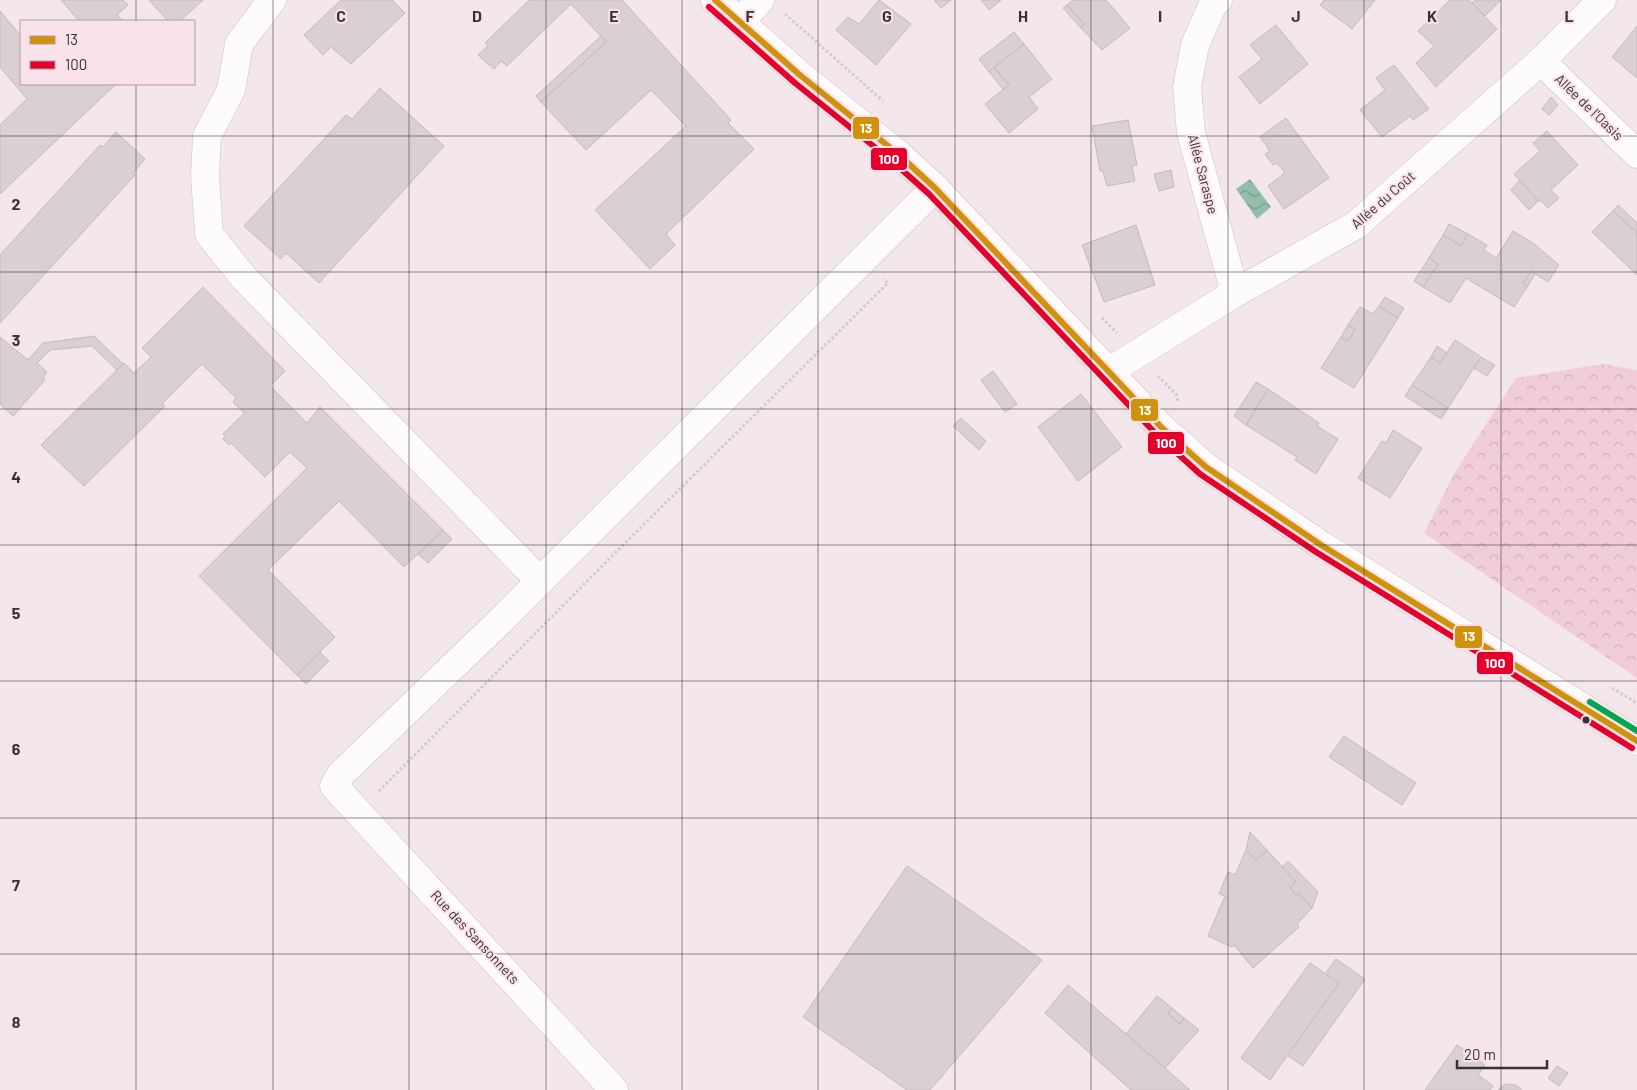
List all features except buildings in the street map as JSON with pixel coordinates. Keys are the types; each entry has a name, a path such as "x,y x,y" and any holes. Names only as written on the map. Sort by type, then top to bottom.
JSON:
{"street":[{"path":"272,0 240,44 231,90 207,136 205,176 210,234 244,278 540,581"},
{"path":"715,0 801,76 898,154 935,188 1162,428 1206,468 1320,545 1637,741"},
{"path":"740,22 760,0"},
{"name":"Allée Saraspe","path":"1218,0 1212,4 1195,45 1187,87 1191,133 1235,293"},
{"name":"Allée du Coût","path":"1108,372 1235,293 1356,226 1541,61 1602,0"},
{"name":"Allée de l'Oasis","path":"1541,61 1637,154"},
{"path":"340,777 935,188"},
{"name":"Rue des Sansonnets","path":"340,777 614,1090"}],"path":[{"path":"340,777 375,795 610,558 888,284 878,273"}],"green space":[{"path":"1602,364 1637,370 1637,678 1424,533 1455,472 1516,378"}],"water":[{"path":"1250,179 1271,207 1257,219 1236,189"}],"transit line":[{"name":"13","path":"715,0 801,76 898,154 935,188 1162,428 1206,467 1321,545 1637,741"},
{"name":"100","path":"709,7 795,83 892,161 929,194 1156,434 1200,474 1316,552 1632,748"},
{"path":"1590,702 1637,731"}]}
